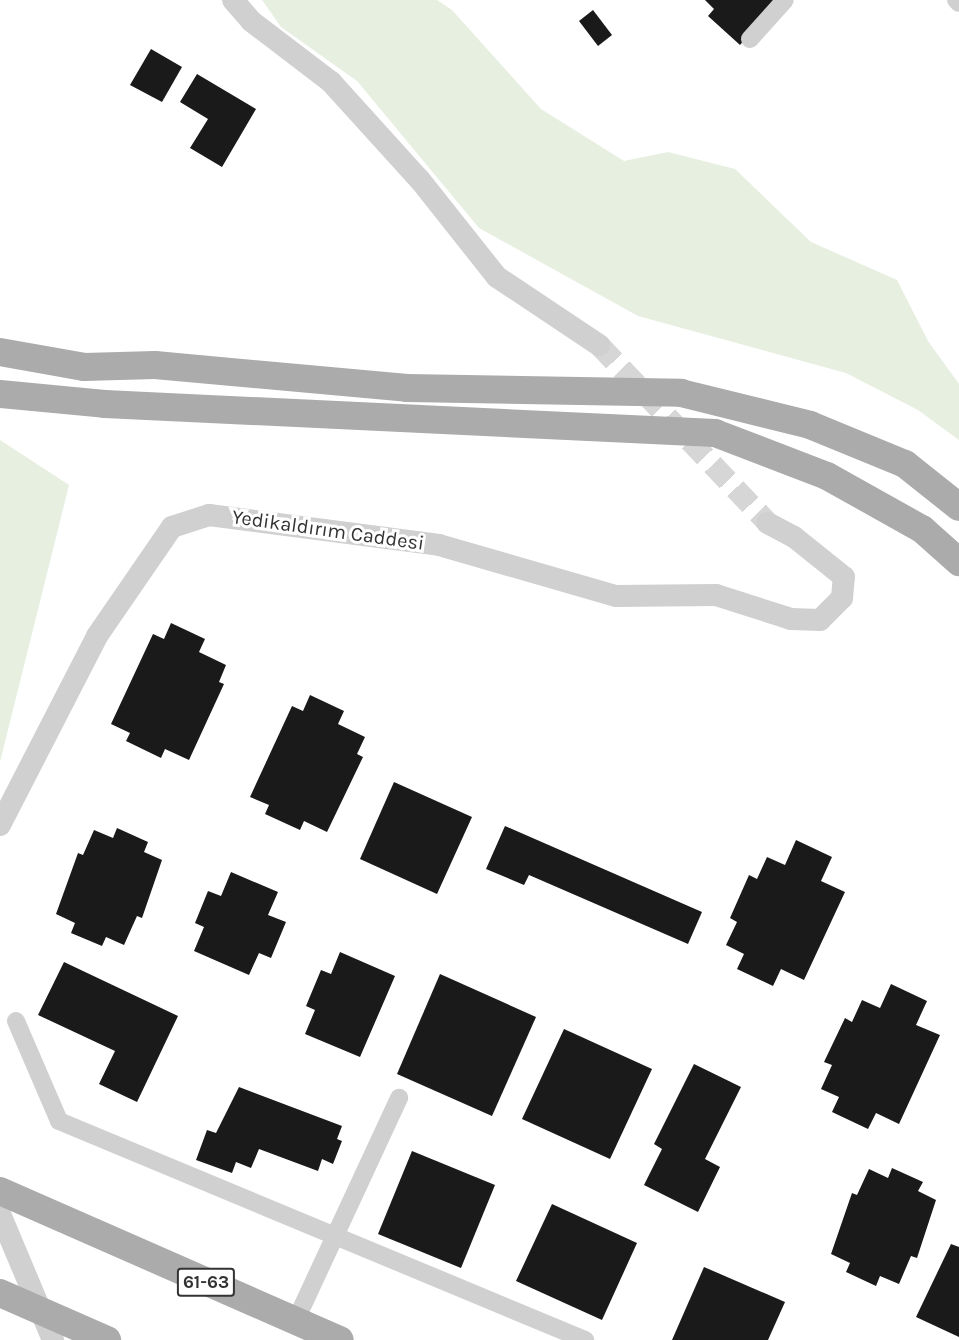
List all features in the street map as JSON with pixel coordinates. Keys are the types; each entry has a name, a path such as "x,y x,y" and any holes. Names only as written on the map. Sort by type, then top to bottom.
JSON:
{"main road":[{"path":"0,352 84,367 155,365 407,388 681,393 810,425 905,464 959,507"},
{"path":"0,394 105,405 714,433 827,476 922,529 959,562"},
{"name":"61-63","path":"0,1191 71,1225 340,1340"},
{"path":"0,1293 107,1340"}],"street":[{"path":"233,0 251,21 331,82 420,180 497,277 600,345"},
{"path":"750,39 785,0"},
{"name":"Yedikaldırım Caddesi","path":"0,825 97,636 172,527 209,515 439,545 616,596 716,595 791,619 820,620 842,598 844,577 794,537 768,523"},
{"path":"16,1021 59,1121 337,1239 585,1340"},
{"path":"296,1320 337,1239 399,1098"},
{"path":"0,1214 53,1340"}],"shaded area":[{"path":"262,0 437,0 452,10 541,109 624,161 668,152 735,169 811,242 897,280 928,341 959,384 959,440 918,410 846,373 638,316 479,228 357,81 281,27"},
{"path":"0,440 69,485 0,762"}],"building":[{"path":"705,0 779,0 740,45 708,16 714,9"},
{"path":"593,10 612,35 598,46 579,21"},
{"path":"151,49 182,67 162,102 130,85"},
{"path":"197,74 256,109 222,167 190,148 208,119 180,102"},
{"path":"171,623 205,639 199,652 226,665 219,682 224,684 189,760 165,749 161,758 126,741 130,733 111,724 153,634 164,639"},
{"path":"310,695 344,711 338,724 365,737 357,754 363,757 327,832 304,821 300,830 265,814 269,805 250,797 292,706 303,711"},
{"path":"394,782 472,817 437,894 360,859"},
{"path":"505,826 702,912 688,944 529,875 524,885 486,869"},
{"path":"117,828 148,842 144,852 162,860 142,918 137,916 124,945 106,937 102,946 71,933 75,923 56,914 78,853 83,855 94,830 113,838"},
{"path":"796,840 832,857 821,881 845,892 804,980 781,969 773,986 737,969 744,954 726,945 737,922 730,918 749,875 757,879 767,857 785,865"},
{"path":"231,872 278,892 268,915 286,922 271,958 259,953 249,975 194,951 204,927 195,923 208,891 221,896"},
{"path":"340,952 395,976 360,1057 305,1034 315,1010 306,1006 321,970 331,974"},
{"path":"64,962 178,1016 137,1102 99,1084 115,1051 38,1015"},
{"path":"440,974 536,1017 492,1116 397,1074"},
{"path":"891,984 927,1001 916,1025 940,1035 899,1124 876,1113 868,1129 832,1112 839,1097 821,1089 832,1065 824,1062 845,1018 852,1022 862,1000 880,1008"},
{"path":"564,1029 652,1069 610,1159 522,1119"},
{"path":"694,1064 741,1087 705,1159 720,1167 698,1212 644,1185 662,1149 654,1144"},
{"path":"239,1087 342,1126 337,1139 342,1141 333,1164 322,1159 318,1171 259,1149 251,1168 236,1162 232,1173 196,1160 207,1130 216,1133"},
{"path":"412,1151 495,1185 461,1268 378,1234"},
{"path":"892,1168 923,1182 918,1191 936,1200 917,1258 911,1256 899,1284 880,1276 876,1286 846,1272 850,1263 831,1254 852,1193 857,1195 869,1169 888,1178"},
{"path":"552,1204 637,1243 602,1320 516,1281"},
{"path":"951,1244 959,1247 959,1337 916,1317"},
{"path":"704,1267 785,1302 768,1340 672,1340"}],"tunnel":[{"path":"599,345 768,523"}]}
